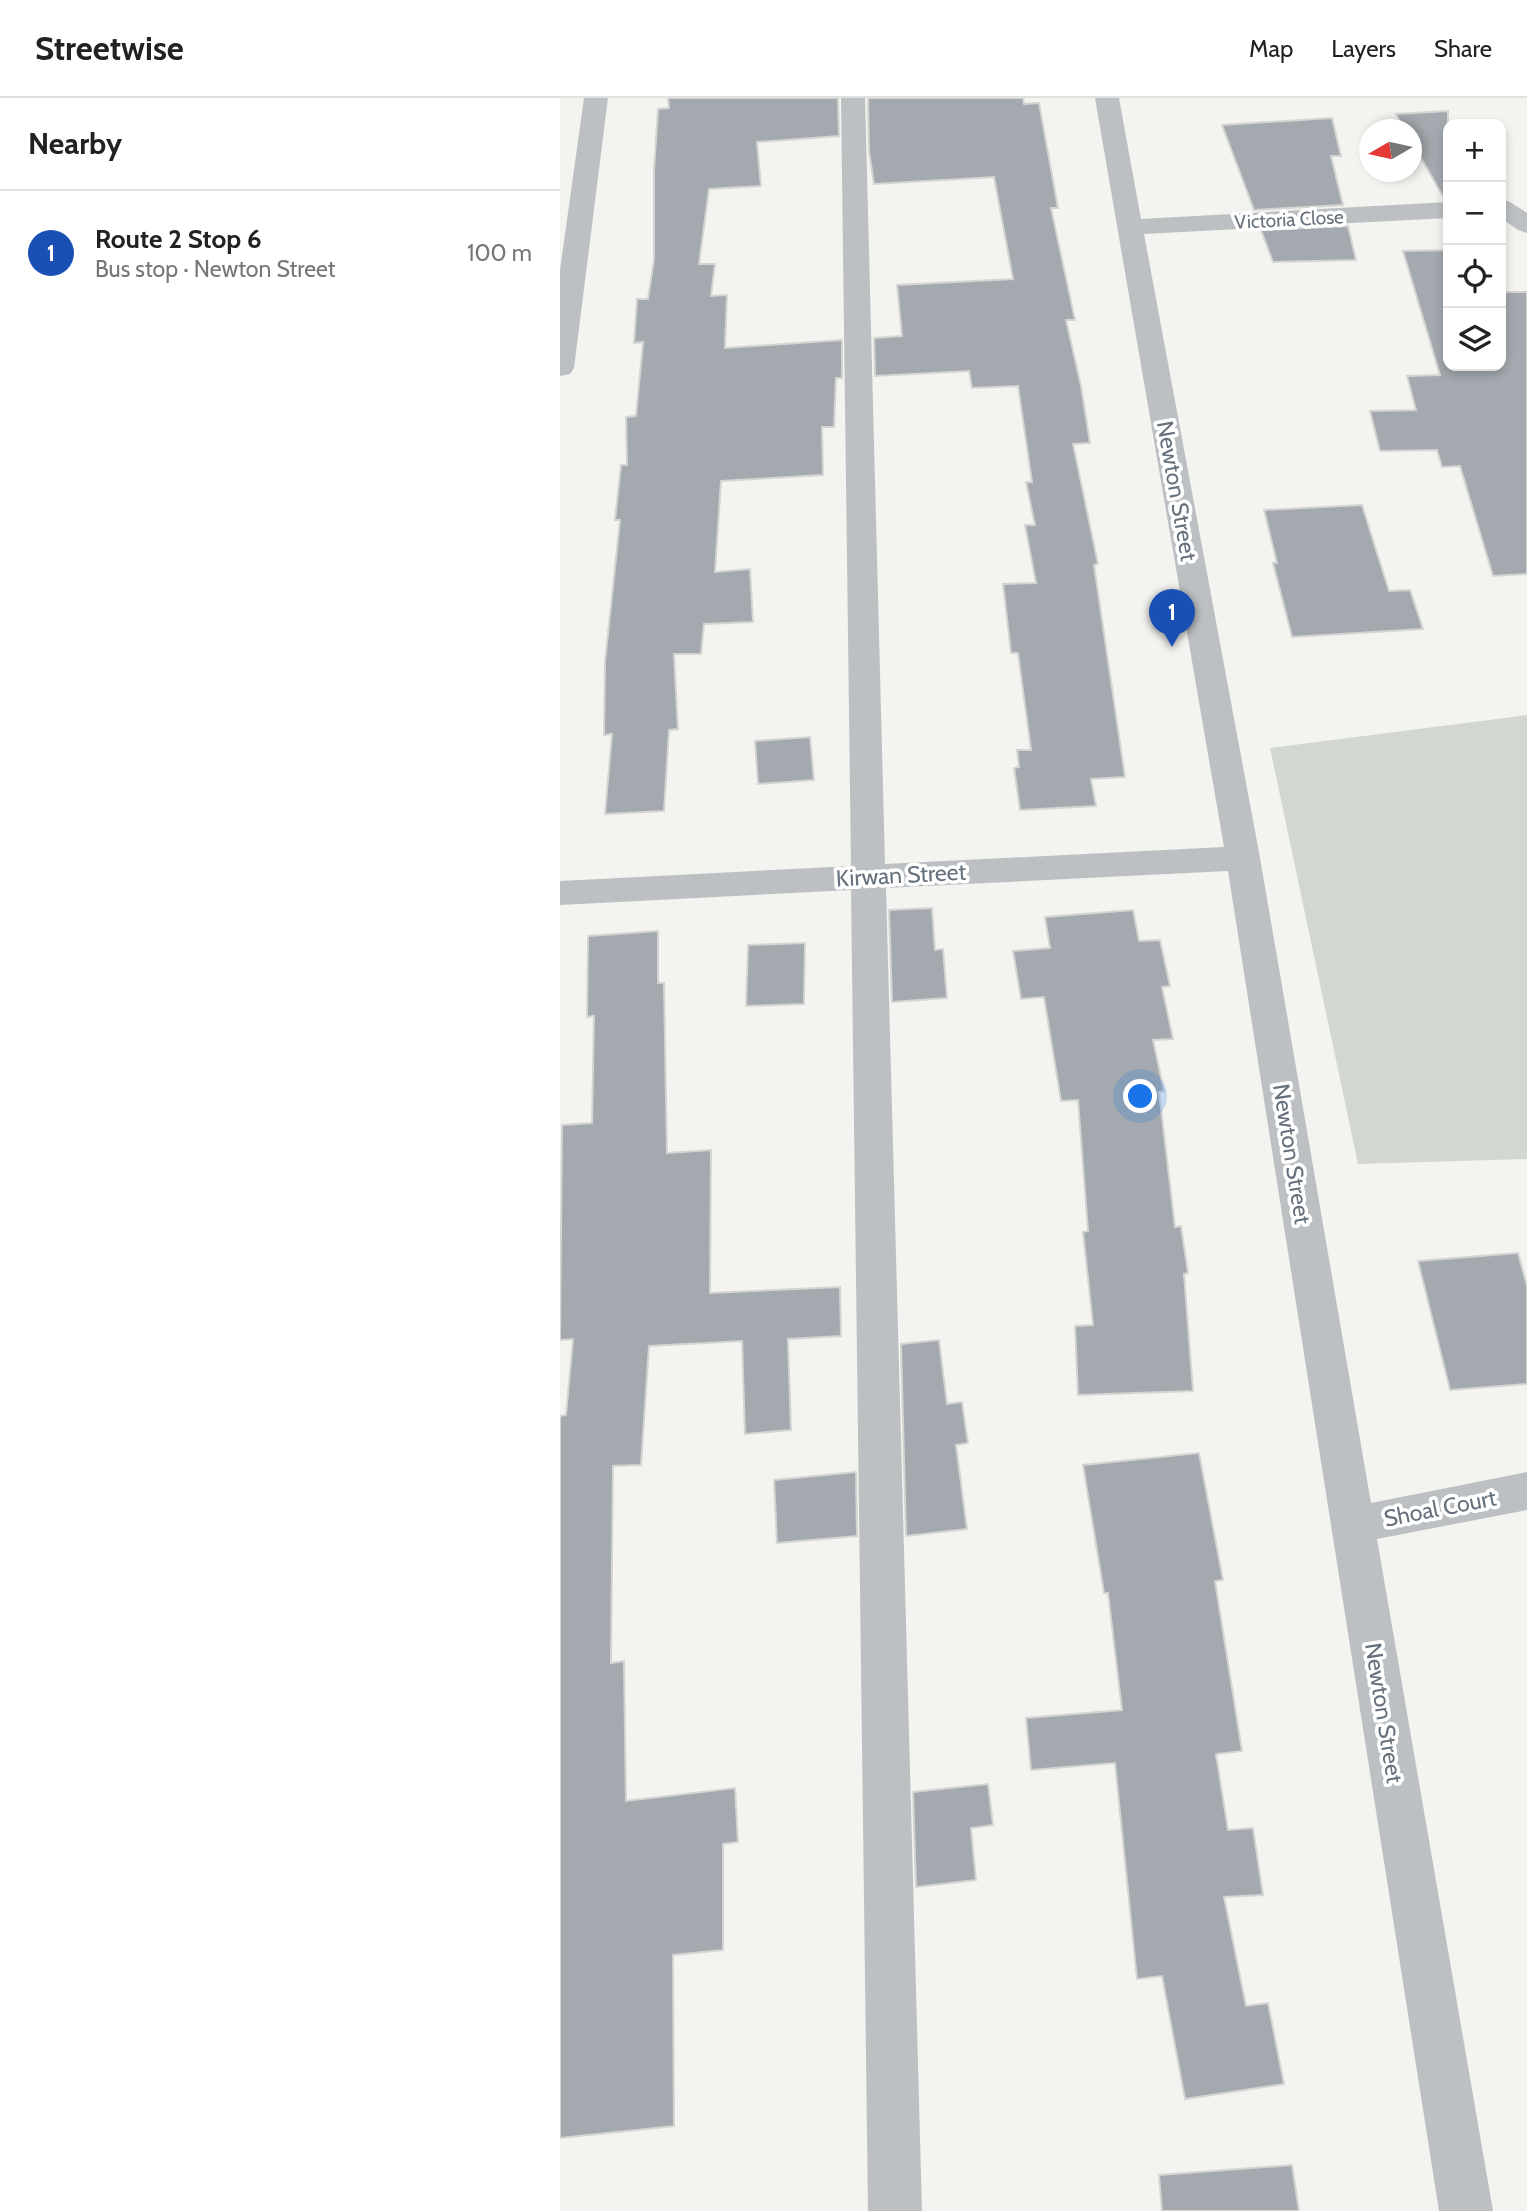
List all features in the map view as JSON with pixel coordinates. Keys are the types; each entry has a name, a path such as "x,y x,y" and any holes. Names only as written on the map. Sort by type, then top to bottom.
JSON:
{"street":[{"path":"560,368 596,98"},
{"path":"853,98 895,2211"},
{"name":"Newton Street","path":"1107,98 1243,858 1466,2211"},
{"name":"Victoria Close","path":"1130,227 1443,210"},
{"path":"1506,210 1527,225"},
{"name":"Kirwan Street","path":"560,893 1243,858"},
{"name":"Shoal Court","path":"1353,1525 1527,1491"}],"shaded area":[{"path":"1527,715 1527,1159 1358,1164 1270,748"}],"building":[{"path":"668,98 838,98 839,136 757,142 761,186 709,189 699,264 715,264 711,296 727,295 725,348 842,340 842,378 836,378 834,427 822,427 823,475 721,481 715,572 750,569 753,622 704,624 701,654 674,654 678,729 669,730 664,811 605,814 612,734 604,735 605,662 620,520 615,520 621,465 627,465 626,417 636,416 643,342 634,343 637,299 648,299 654,259 654,171 658,109 669,108"},
{"path":"868,98 1023,98 1024,104 1039,103 1058,208 1051,208 1075,320 1066,320 1090,443 1073,444 1098,564 1094,565 1125,777 1091,779 1096,806 1020,810 1014,768 1019,767 1017,750 1031,750 1018,653 1011,653 1003,584 1036,583 1025,525 1035,525 1026,482 1032,482 1018,386 972,388 969,371 875,376 874,338 902,336 897,285 1013,279 994,177 874,184 869,151"},
{"path":"1448,111 1448,119 1443,119 1443,196 1422,159 1422,119 1399,119 1396,114"},
{"path":"1332,118 1341,156 1331,156 1343,205 1254,210 1222,125"},
{"path":"1348,226 1356,260 1273,262 1261,230"},
{"path":"1443,250 1443,371 1506,371 1506,292 1527,292 1527,574 1493,576 1460,466 1442,467 1437,450 1380,451 1370,411 1416,410 1407,376 1440,375 1403,251"},
{"path":"1362,505 1389,591 1410,590 1423,629 1292,637 1273,563 1277,563 1264,510"},
{"path":"810,737 814,780 758,784 755,741"},
{"path":"932,908 935,950 943,949 947,998 892,1002 889,910"},
{"path":"1133,910 1139,941 1160,940 1170,986 1162,987 1173,1039 1153,1040 1164,1091 1159,1092 1175,1227 1181,1226 1188,1273 1184,1274 1193,1391 1078,1395 1075,1326 1093,1325 1083,1232 1088,1231 1078,1100 1061,1101 1044,997 1021,999 1013,951 1050,948 1045,917"},
{"path":"658,931 658,983 664,983 667,1153 711,1150 710,1293 840,1287 841,1336 788,1339 791,1430 745,1434 742,1341 649,1346 641,1465 613,1466 611,1663 624,1661 626,1801 735,1788 738,1842 723,1844 723,1950 673,1955 674,2126 560,2138 560,1416 566,1415 573,1339 560,1340 562,1125 592,1123 594,1016 587,1017 588,936"},
{"path":"805,943 804,1004 746,1006 748,945"},
{"path":"1518,1253 1527,1286 1527,1384 1450,1390 1418,1261"},
{"path":"939,1340 947,1404 962,1402 968,1443 956,1445 967,1529 906,1536 901,1344"},
{"path":"1199,1453 1223,1580 1215,1581 1242,1751 1216,1754 1228,1830 1253,1828 1263,1895 1224,1897 1246,2006 1268,2003 1284,2084 1185,2099 1162,1976 1137,1979 1115,1763 1031,1770 1026,1718 1122,1710 1108,1593 1104,1593 1083,1465"},
{"path":"856,1472 857,1536 777,1543 774,1480"},
{"path":"988,1784 993,1825 971,1828 976,1880 916,1887 913,1792"},
{"path":"1292,2165 1299,2211 1162,2211 1159,2175"}],"place":[{"name":"Route 2 Stop 6","path":"1172,647"}]}
